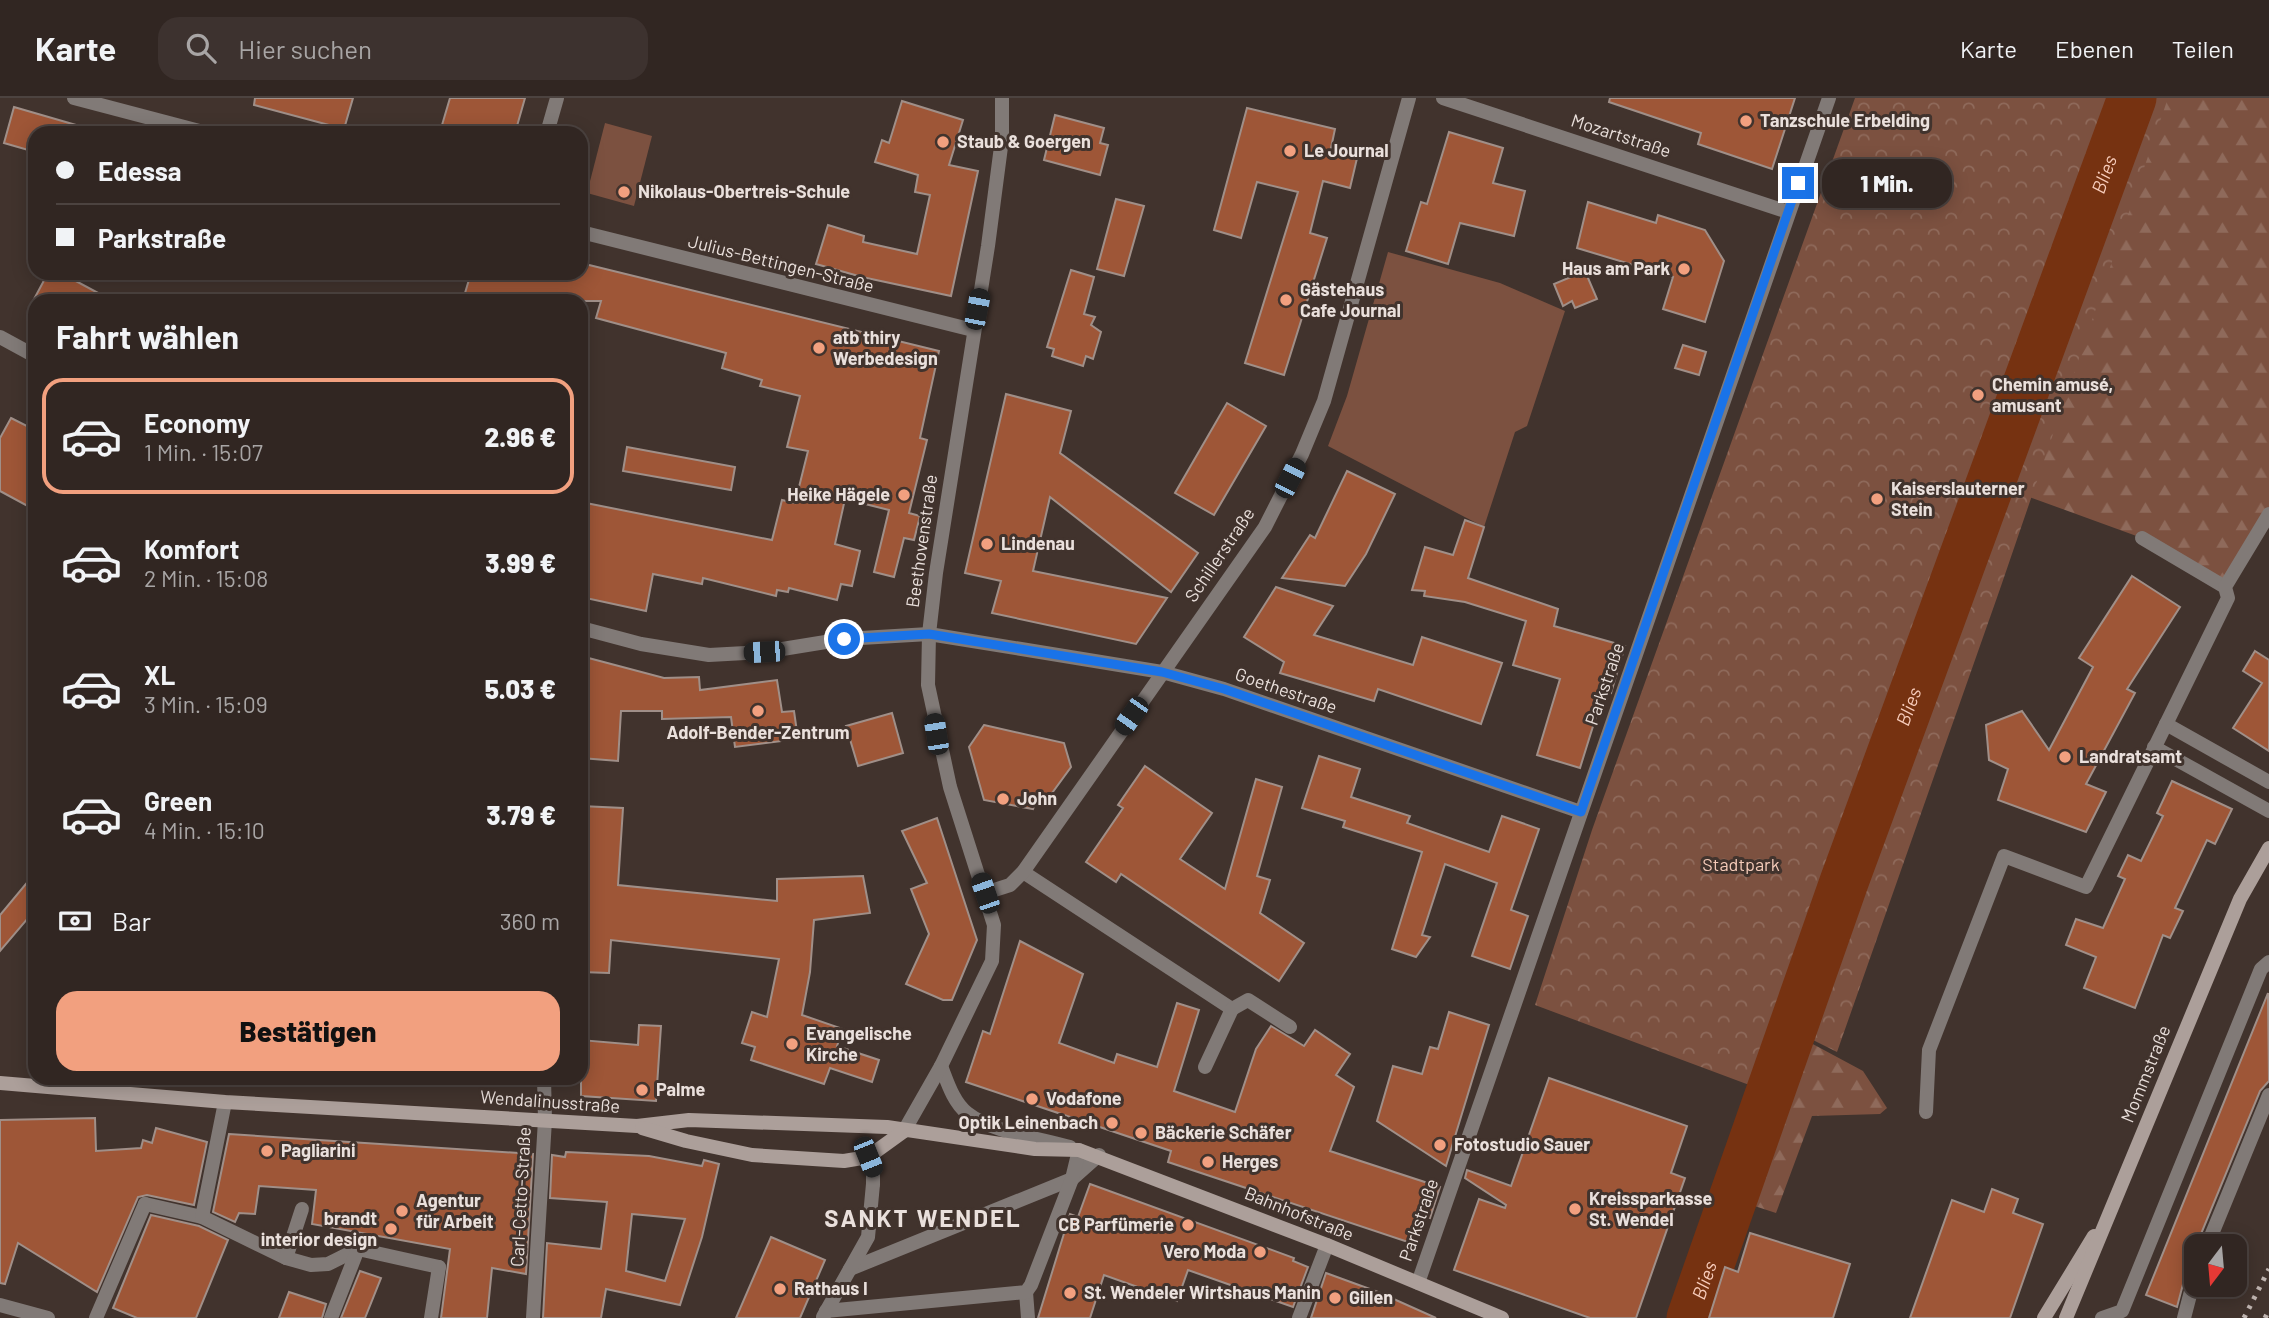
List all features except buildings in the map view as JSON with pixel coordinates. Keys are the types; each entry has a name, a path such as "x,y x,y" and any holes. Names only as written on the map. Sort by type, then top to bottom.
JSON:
{"main road":[{"name":"Mommstraße","path":"2066,1318 2240,899 2269,848"},
{"name":"Wendalinusstraße","path":"0,1083 225,1102 637,1126 689,1120 887,1127 904,1131"},
{"name":"Wendalinusstraße","path":"637,1126 686,1141 752,1155 844,1161 868,1157"},
{"name":"Bahnhofstraße","path":"904,1131 1035,1149 1079,1150 1099,1155 1502,1318"},
{"path":"868,1157 904,1131"},
{"path":"2044,1318 2115,1203"}],"street":[{"path":"74,98 180,126"},
{"path":"549,126 557,98"},
{"name":"Beethovenstraße","path":"904,1131 941,1066 992,961 994,925 936,734 928,685 929,634 973,330 988,246 1002,139 1002,98"},
{"name":"Schillerstraße","path":"985,893 1010,885 1023,872 1265,527 1307,443 1324,401 1409,98"},
{"name":"Mozartstraße","path":"1443,98 1787,212"},
{"name":"Parkstraße","path":"1418,1283 1787,212 1829,98"},
{"name":"Julius-Bettingen-Straße","path":"588,234 973,330"},
{"path":"2,341 28,353"},
{"path":"2225,587 2269,514"},
{"path":"1926,1112 1929,1049 2004,856 2086,887 2228,598 2225,587 2142,538"},
{"name":"Goethestraße","path":"588,630 662,648 709,655 764,652 844,639 929,634 1162,672 1224,689 1581,812"},
{"path":"2166,724 2269,782"},
{"path":"2154,747 2269,811"},
{"path":"1023,872 1232,1009"},
{"path":"2102,1318 2124,1314 2261,969 2269,962"},
{"path":"1205,1067 1232,1009 1248,1000 1290,1027"},
{"name":"Bahnhofstraße","path":"941,1066 953,1094 967,1113 993,1125 1079,1150"},
{"name":"Carl-Cetto-Straße","path":"533,1318 545,1120 544,1085"},
{"path":"2212,1234 2269,1095"},
{"path":"202,1217 225,1102"},
{"path":"1028,1318 1026,1292 1072,1179 1079,1150"},
{"path":"850,1269 1072,1179 1099,1155"},
{"path":"824,1315 868,1237 873,1170 868,1157"},
{"path":"96,1318 145,1204 202,1217 286,1258 311,1265 328,1264 358,1250 439,1267 431,1318"},
{"path":"286,1258 302,1209"},
{"path":"1299,1318 1327,1245"},
{"path":"331,1318 358,1250"},
{"path":"824,1315 1026,1292"},
{"path":"2184,1318 2189,1297"},
{"path":"8,1311 48,1318"}],"green space":[{"name":"Stadtpark","path":"1855,98 2168,98 2000,589 1837,1052 1775,1021 1752,1086 1535,1005 1592,830"},
{"path":"2132,98 2269,98 2269,514 2225,587 2142,538 1991,483"},
{"path":"605,123 652,136 634,206 588,193"},
{"path":"1388,252 1500,283 1565,311 1527,426 1515,432 1484,527 1328,446 1347,396"},
{"path":"1791,1036 1809,1042 1863,1071 1887,1108 1880,1114 1812,1116 1776,1213 1733,1199"}],"waterway":[{"name":"Blies","path":"1691,1318 1844,882 2132,98"}],"railway":[{"path":"2244,1318 2269,1269"},
{"path":"2265,1318 2269,1310"}],"place":[{"name":"Tanzschule Erbelding","path":"1746,121"},
{"name":"Staub & Goergen","path":"943,142"},
{"name":"Le Journal","path":"1290,151"},
{"name":"Nikolaus-Obertreis-Schule","path":"624,192"},
{"name":"Haus am Park","path":"1684,269"},
{"name":"Gästehaus Cafe Journal","path":"1286,300"},
{"name":"atb thiry Werbedesign","path":"819,348"},
{"name":"Chemin amusé, amusant","path":"1978,395"},
{"name":"Heike Hägele","path":"904,495"},
{"name":"Kaiserslauterner Stein","path":"1877,499"},
{"name":"Lindenau","path":"987,544"},
{"name":"Adolf-Bender-Zentrum","path":"758,711"},
{"name":"Landratsamt","path":"2065,757"},
{"name":"John","path":"1003,799"},
{"name":"Evangelische Kirche","path":"792,1044"},
{"name":"Palme","path":"642,1090"},
{"name":"Vodafone","path":"1032,1099"},
{"name":"Optik Leinenbach","path":"1112,1123"},
{"name":"Bäckerie Schäfer","path":"1141,1133"},
{"name":"Fotostudio Sauer","path":"1440,1145"},
{"name":"Pagliarini","path":"267,1151"},
{"name":"Herges","path":"1208,1162"},
{"name":"Kreissparkasse St. Wendel","path":"1575,1209"},
{"name":"Agentur für Arbeit","path":"402,1211"},
{"name":"CB Parfümerie","path":"1188,1225"},
{"name":"brandt interior design","path":"391,1229"},
{"name":"Vero Moda","path":"1260,1252"},
{"name":"Rathaus I","path":"780,1289"},
{"name":"St. Wendeler Wirtshaus Manin","path":"1070,1293"},
{"name":"Gillen","path":"1335,1298"}],"district":[{"name":"SANKT WENDEL","path":"923,1219"}],"route":[{"path":"844,639 929,634 1162,672 1224,689 1581,812 1798,183"}]}
